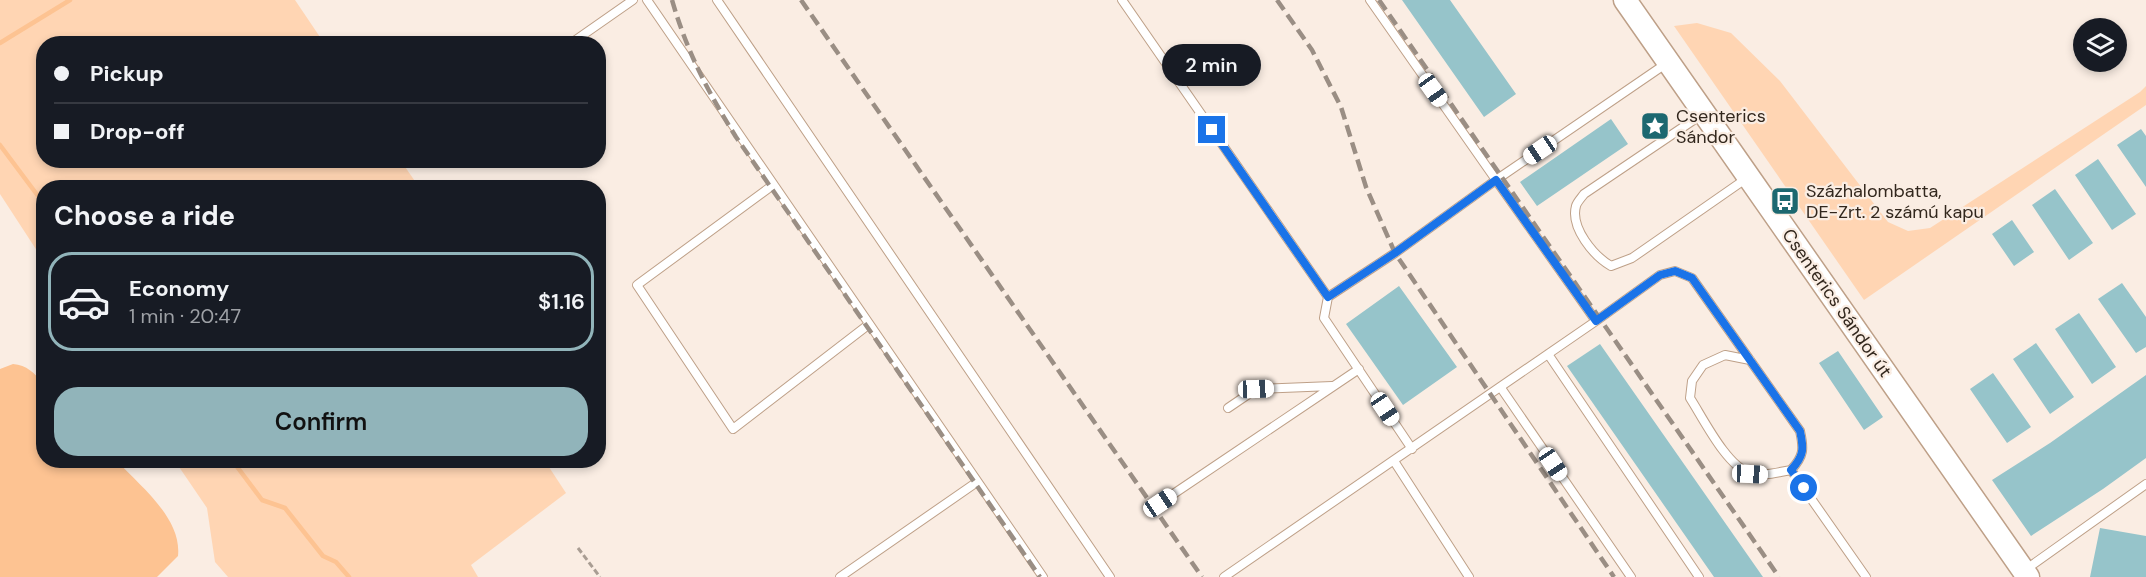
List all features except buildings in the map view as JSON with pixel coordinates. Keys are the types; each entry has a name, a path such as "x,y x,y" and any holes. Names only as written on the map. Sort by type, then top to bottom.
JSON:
{"street":[{"name":"Csenterics Sándor út","path":"1625,0 2026,574"}],"lane":[{"path":"581,36 633,0"},
{"path":"647,0 1043,577"},
{"path":"717,0 1110,577"},
{"path":"1122,0 1328,297 1324,318 1412,449"},
{"path":"1370,0 1596,321"},
{"path":"1328,297 1395,253 1496,180 1668,62"},
{"path":"1704,113 1584,194 1576,206 1577,226 1599,259 1611,266 1632,258 1749,177"},
{"path":"773,185 637,285 733,429 868,325"},
{"path":"1224,577 1501,388 1660,275 1675,271 1692,278 1750,360 1800,431 1804,449 1802,459 1791,470 1750,474 1735,467 1690,398 1692,381 1703,365 1725,355 1750,360"},
{"path":"1548,354 1699,577"},
{"path":"1160,503 1359,369"},
{"path":"1228,408 1256,389 1333,386"},
{"path":"1501,388 1631,577"},
{"path":"1394,461 1469,577"},
{"path":"1791,470 1866,577"},
{"path":"840,577 977,482"},
{"path":"2026,574 2146,484"}],"path":[{"path":"579,548 600,577"}],"shaded area":[{"path":"0,0 295,0 319,36 36,36 36,168 406,168 414,180 36,180 36,249 0,194"},
{"path":"1697,23 1731,33 1780,81 1888,222 1908,231 1930,228 2146,86 2146,105 1864,300 1674,26"},
{"path":"13,364 26,368 36,376 36,468 124,468 158,504 173,529 178,556 157,577 0,577 0,369"},
{"path":"180,468 550,468 566,493 471,565 478,577 228,577 215,562 207,508"}],"waterway":[{"path":"0,43 70,0"},
{"path":"0,145 36,193"},
{"path":"238,468 262,500 285,508 323,556 336,562 349,577"}],"railway":[{"path":"672,0 684,37 699,71 736,137 1040,577"},
{"path":"801,0 1202,577"},
{"path":"1277,0 1312,50 1341,107 1366,187 1395,253 1614,577"},
{"path":"1379,0 1779,577"}],"place":[{"name":"Csenterics Sándor","path":"1655,126"},
{"name":"Százhalombatta, DE-Zrt. 2 számú kapu","path":"1785,201"}],"route":[{"path":"1212,130 1328,297 1395,253 1496,180 1596,321 1660,275 1675,271 1692,278 1800,431 1804,449 1802,459 1791,470 1804,488"}]}
